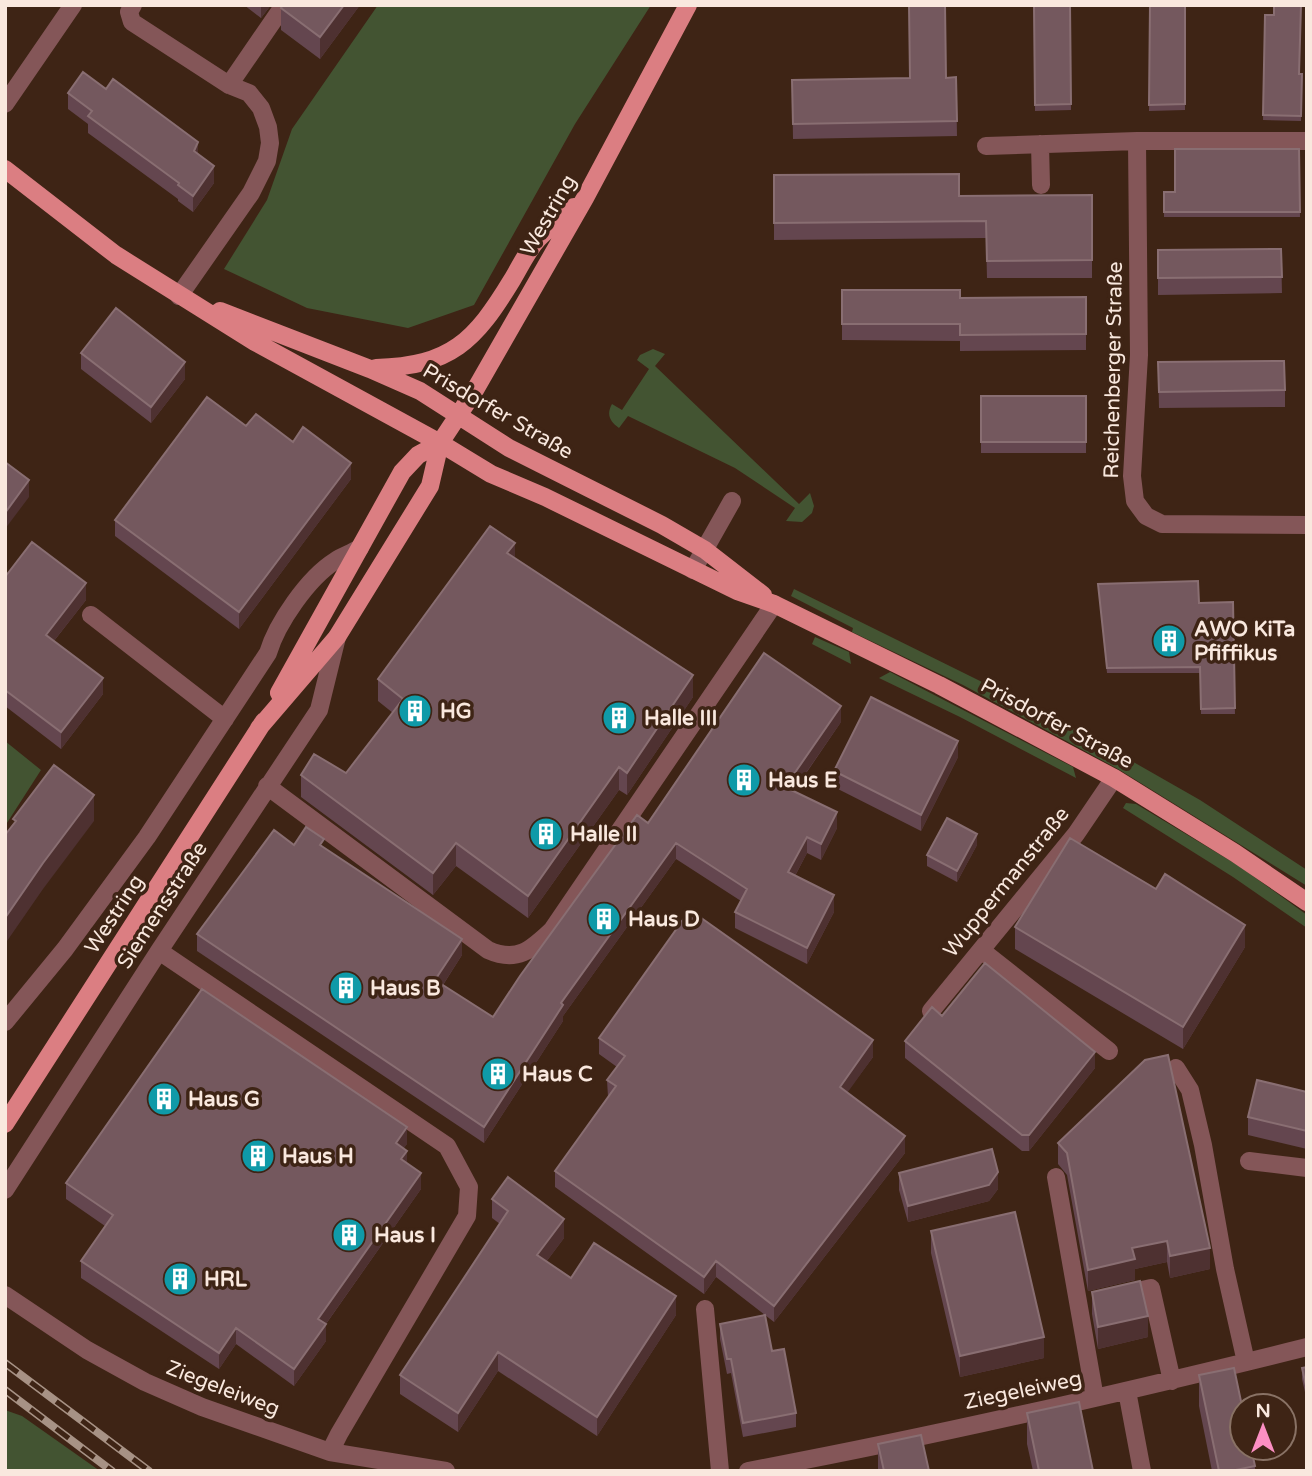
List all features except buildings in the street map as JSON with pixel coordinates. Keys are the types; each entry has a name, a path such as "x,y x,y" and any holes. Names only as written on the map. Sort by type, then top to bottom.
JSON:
{"main road":[{"name":"Westring","path":"259,728 337,637 430,486 440,443 585,198 688,5"},
{"name":"Prisdorfer Straße","path":"5,169 116,255 255,342 440,443 491,474 545,497 737,591 774,604 939,685 1114,778 1235,853 1307,902"},
{"path":"370,369 417,364 447,354 474,337 493,312 537,240 585,198"},
{"name":"Prisdorfer Straße","path":"179,296 370,369 420,391 509,449 662,525 705,550 774,604"},
{"name":"Westring","path":"5,1124 259,728 402,472 418,455 440,443"}],"street":[{"path":"5,104 73,5"},
{"path":"133,5 129,12 132,22 229,85 249,93 261,108 269,135 267,161 251,193 179,296"},
{"path":"229,85 284,5"},
{"path":"986,146 1307,141"},
{"name":"Reichenberger Straße","path":"1137,142 1139,355 1132,476 1135,501 1146,516 1162,524 1307,525"},
{"path":"1040,144 1041,185"},
{"path":"693,570 732,501"},
{"path":"5,1022 65,949 147,837 268,653 274,633 311,583 334,562 360,548"},
{"path":"267,786 488,950 501,956 515,955 532,949 551,930 774,604"},
{"path":"91,615 225,719"},
{"name":"Siemensstraße","path":"5,1190 318,710 337,637"},
{"name":"Wuppermanstraße","path":"931,1011 1076,834 1114,778"},
{"path":"981,950 1109,1051"},
{"path":"159,951 447,1146 469,1187 467,1216 330,1452"},
{"path":"1176,1069 1190,1090 1246,1362"},
{"path":"1249,1161 1307,1168"},
{"path":"1056,1177 1091,1302 1095,1398"},
{"path":"1091,1302 1151,1288 1172,1381"},
{"name":"Ziegeleiweg","path":"5,1295 87,1350 145,1382 202,1407 330,1452 446,1471"},
{"path":"705,1309 720,1471"},
{"name":"Ziegeleiweg","path":"748,1471 828,1463 1307,1347"},
{"path":"1127,1391 1142,1471"}],"green space":[{"path":"378,5 651,5 575,124 474,305 408,328 307,308 224,269 267,200 292,129"},
{"path":"653,349 665,354 655,366 799,504 810,493 814,506 812,513 802,522 786,521 795,508 735,468 628,416 619,428 613,423 609,415 612,404 622,410 649,369 637,360 640,355"},
{"path":"794,589 1065,723 1200,800 1307,870 1307,886 1118,769 963,685 852,632 853,628 791,596"},
{"path":"815,637 849,652 851,664 812,644"},
{"path":"890,672 1073,767 1076,778 879,678"},
{"path":"5,741 41,770 5,826"},
{"path":"1126,803 1136,804 1239,866 1307,915 1307,928 1233,877 1123,808"},
{"path":"5,1410 22,1416 100,1471 5,1471"}],"railway":[{"path":"5,1363 149,1471"},
{"path":"5,1390 112,1471"}],"place":[{"name":"AWO KiTa Pfiffikus","path":"1169,641"},
{"name":"HG","path":"415,711"},
{"name":"Halle III","path":"619,718"},
{"name":"Haus E","path":"744,780"},
{"name":"Halle II","path":"546,834"},
{"name":"Haus D","path":"604,919"},
{"name":"Haus B","path":"346,988"},
{"name":"Haus C","path":"498,1074"},
{"name":"Haus G","path":"164,1099"},
{"name":"Haus H","path":"258,1156"},
{"name":"Haus I","path":"349,1235"},
{"name":"HRL","path":"180,1279"}]}
